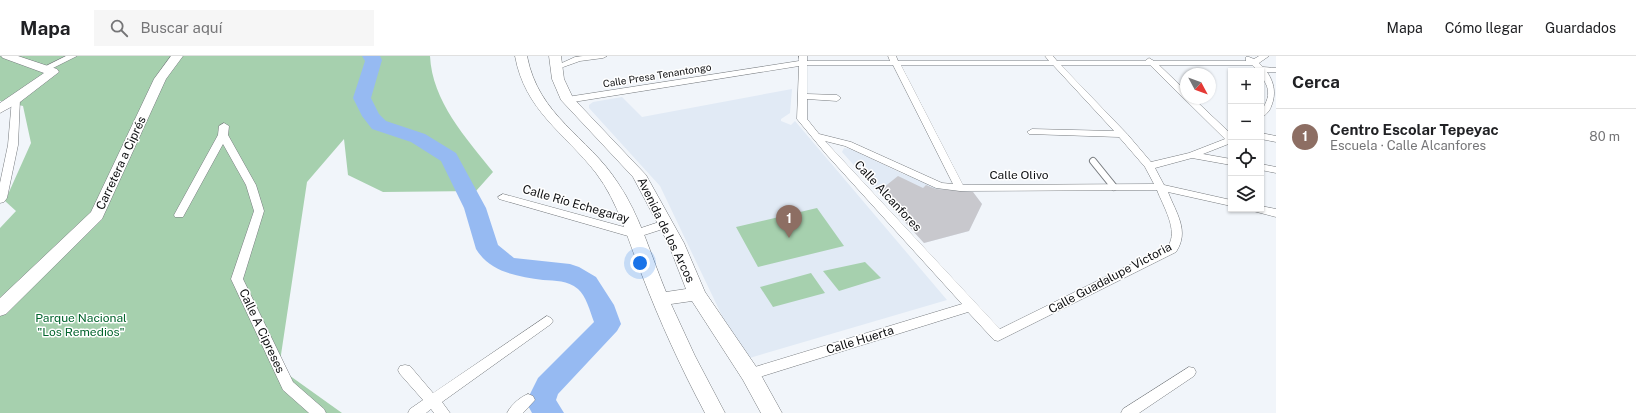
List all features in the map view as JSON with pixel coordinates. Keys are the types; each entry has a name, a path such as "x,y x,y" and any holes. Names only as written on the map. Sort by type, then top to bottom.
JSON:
{"main road":[{"path":"0,109 16,99 48,70 7,56"},
{"name":"Carretera a Ciprés","path":"0,309 97,215 160,79 177,56"},
{"path":"521,56 522,68 532,94 612,184 625,208 661,299 692,371 716,413"},
{"name":"Avenida de los Arcos","path":"555,60 559,85 567,100 639,175 665,224 698,294 750,374 772,413"},
{"path":"661,299 698,294"}],"street":[{"path":"48,70 73,56"},
{"path":"555,60 603,56"},
{"path":"1145,56 1180,90"},
{"path":"1246,56 1261,68"},
{"path":"1254,63 1266,56 1276,57"},
{"name":"Calle Presa Tenantongo","path":"567,100 804,60 1052,60 1254,63"},
{"name":"Calle Alcanfores","path":"804,60 802,119 815,136 998,336"},
{"path":"894,60 960,188"},
{"name":"Calle Guadalupe Victoria","path":"998,336 1172,249 1176,243 1177,229 1160,187 1149,166 1052,60"},
{"path":"1264,69 1276,70"},
{"path":"1264,73 1273,89 1272,98 1264,110"},
{"path":"803,96 837,98"},
{"path":"0,200 2,198 14,145 16,99"},
{"path":"1194,104 1228,137"},
{"name":"Calle A Cipreses","path":"179,215 224,131 251,185 259,211 237,279 288,386 319,413"},
{"path":"1032,132 1121,134"},
{"name":"Calle Olivo","path":"815,136 848,144 940,186 960,188 1160,187 1228,202"},
{"path":"1264,137 1276,139"},
{"path":"1149,166 1192,156 1228,141"},
{"path":"1192,156 1228,162"},
{"path":"1093,161 1114,188"},
{"path":"1264,168 1276,170"},
{"name":"Calle Río Echegaray","path":"503,196 635,234 665,224"},
{"path":"1264,211 1276,214"},
{"name":"Calle Huerta","path":"750,374 972,306"},
{"path":"415,413 547,321"},
{"path":"405,370 443,413"},
{"path":"1128,413 1189,372"},
{"path":"514,413 528,400"}],"shaded area":[{"path":"792,89 790,113 781,119 781,121 791,125 795,121 947,300 746,359 724,320 660,186 589,108 589,105 593,102 622,97 642,117"},
{"path":"844,148 851,149 901,173 945,190 973,192 982,204 969,231 924,243 842,152"}],"green space":[{"name":"Parque Nacional \"Los Remedios\"","path":"0,56 430,56 432,73 444,104 472,146 493,172 476,191 383,192 348,175 344,139 307,182 279,368 342,413 0,413 0,228 16,211 5,201 31,143 23,106 0,101"},
{"path":"817,208 844,246 758,267 736,227"},
{"path":"865,262 881,278 839,291 823,271"},
{"path":"811,273 825,293 773,307 760,287"}],"building":[{"path":"898,176 923,188 926,185 936,189 973,192 982,204 969,231 924,243 893,209 899,203 878,192"}],"waterway":[{"path":"370,56 374,60 362,98 371,116 379,125 418,138 449,157 475,208 488,249 507,265 543,271 570,273 587,283 601,305 608,324 548,386 540,402 549,413"}],"place":[{"name":"Centro Escolar Tepeyac","path":"789,238"}]}
